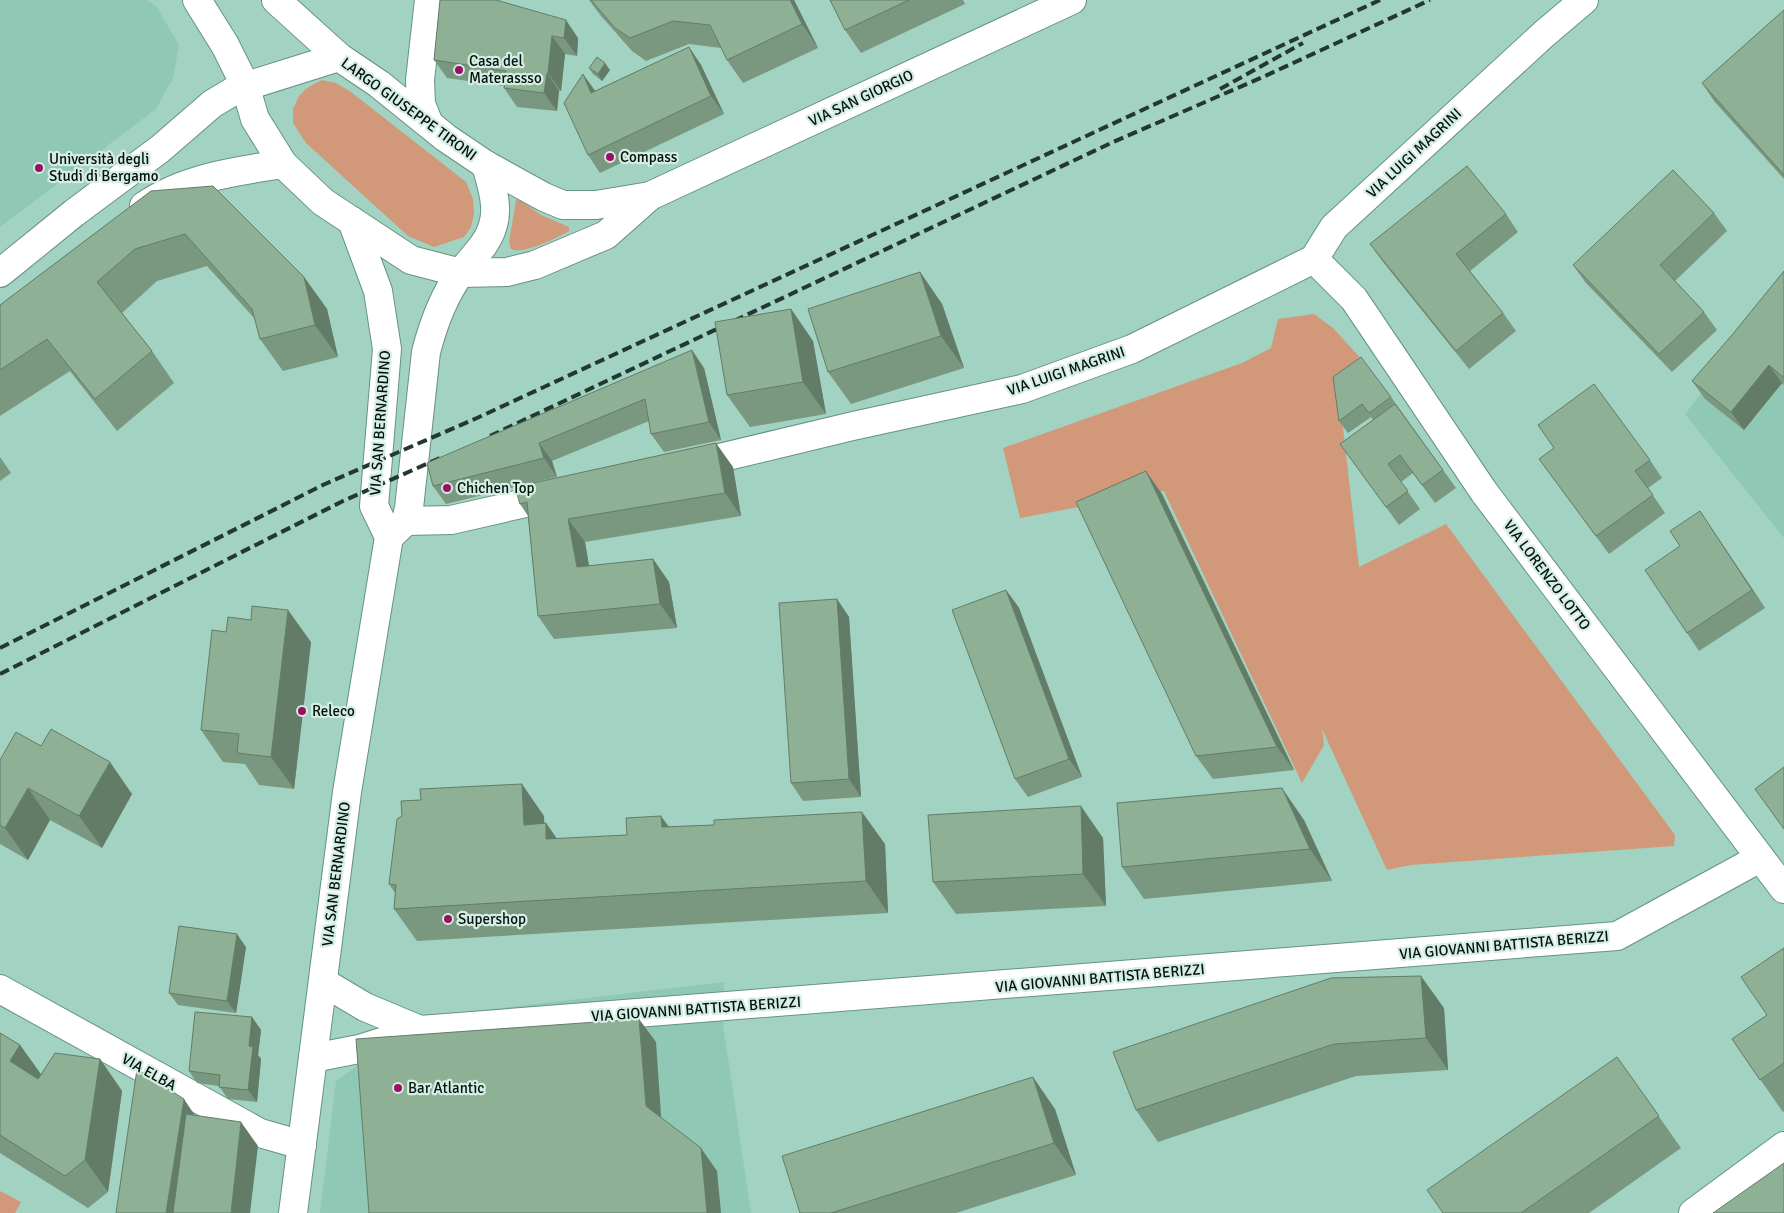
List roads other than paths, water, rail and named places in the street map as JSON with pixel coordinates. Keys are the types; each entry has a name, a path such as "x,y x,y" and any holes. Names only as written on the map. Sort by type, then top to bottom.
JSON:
{"street":[{"path":"197,0 225,45 245,86 255,119 283,164 324,202 411,260 461,273"},
{"path":"276,0 339,56"},
{"path":"429,124 421,104 420,80 430,0"},
{"name":"VIA SAN GIORGIO","path":"486,165 544,197 563,205 596,206 650,196 1072,0"},
{"name":"VIA LUIGI MAGRINI","path":"669,470 853,426 1022,389 1132,349 1314,259 1334,227 1544,34 1584,0"},
{"name":"LARGO GIUSEPPE TIRONI","path":"0,273 74,213 160,149 212,104 245,86 339,56 486,165 494,192 494,224 480,252 461,273"},
{"path":"122,221 159,195 220,174 283,164"},
{"name":"VIA SAN GIORGIO","path":"461,273 507,272 562,254 606,236 650,196"},
{"name":"VIA SAN BERNARDINO","path":"352,221 378,291 386,349 374,506 398,529"},
{"name":"VIA LORENZO LOTTO","path":"1314,259 1354,299 1484,492 1784,889"},
{"name":"VIA SAN BERNARDINO","path":"293,1213 347,792 398,529 426,352 439,312 461,273"},
{"path":"398,529 452,520 584,489"},
{"name":"VIA GIOVANNI BATTISTA BERIZZI","path":"313,1058 359,1049 420,1030 1617,936 1760,858"},
{"name":"VIA GIOVANNI BATTISTA BERIZZI","path":"323,982 365,1007 420,1030"},
{"name":"VIA ELBA","path":"0,990 260,1133 302,1145"},
{"path":"1693,1213 1784,1146"}],"railway":[{"path":"0,648 325,484 477,418 1380,0"},
{"path":"490,436 1111,143 1265,76 1430,0"},
{"path":"1220,89 1303,43"},
{"path":"0,674 343,501 440,458"}],"place":[{"name":"Casa del Materassso","path":"459,70"},
{"name":"Compass","path":"610,157"},
{"name":"Università degli Studi di Bergamo","path":"39,168"},
{"name":"Chichen Top","path":"447,488"},
{"name":"Releco","path":"302,711"},
{"name":"Supershop","path":"448,919"},
{"name":"Bar Atlantic","path":"398,1088"}]}
